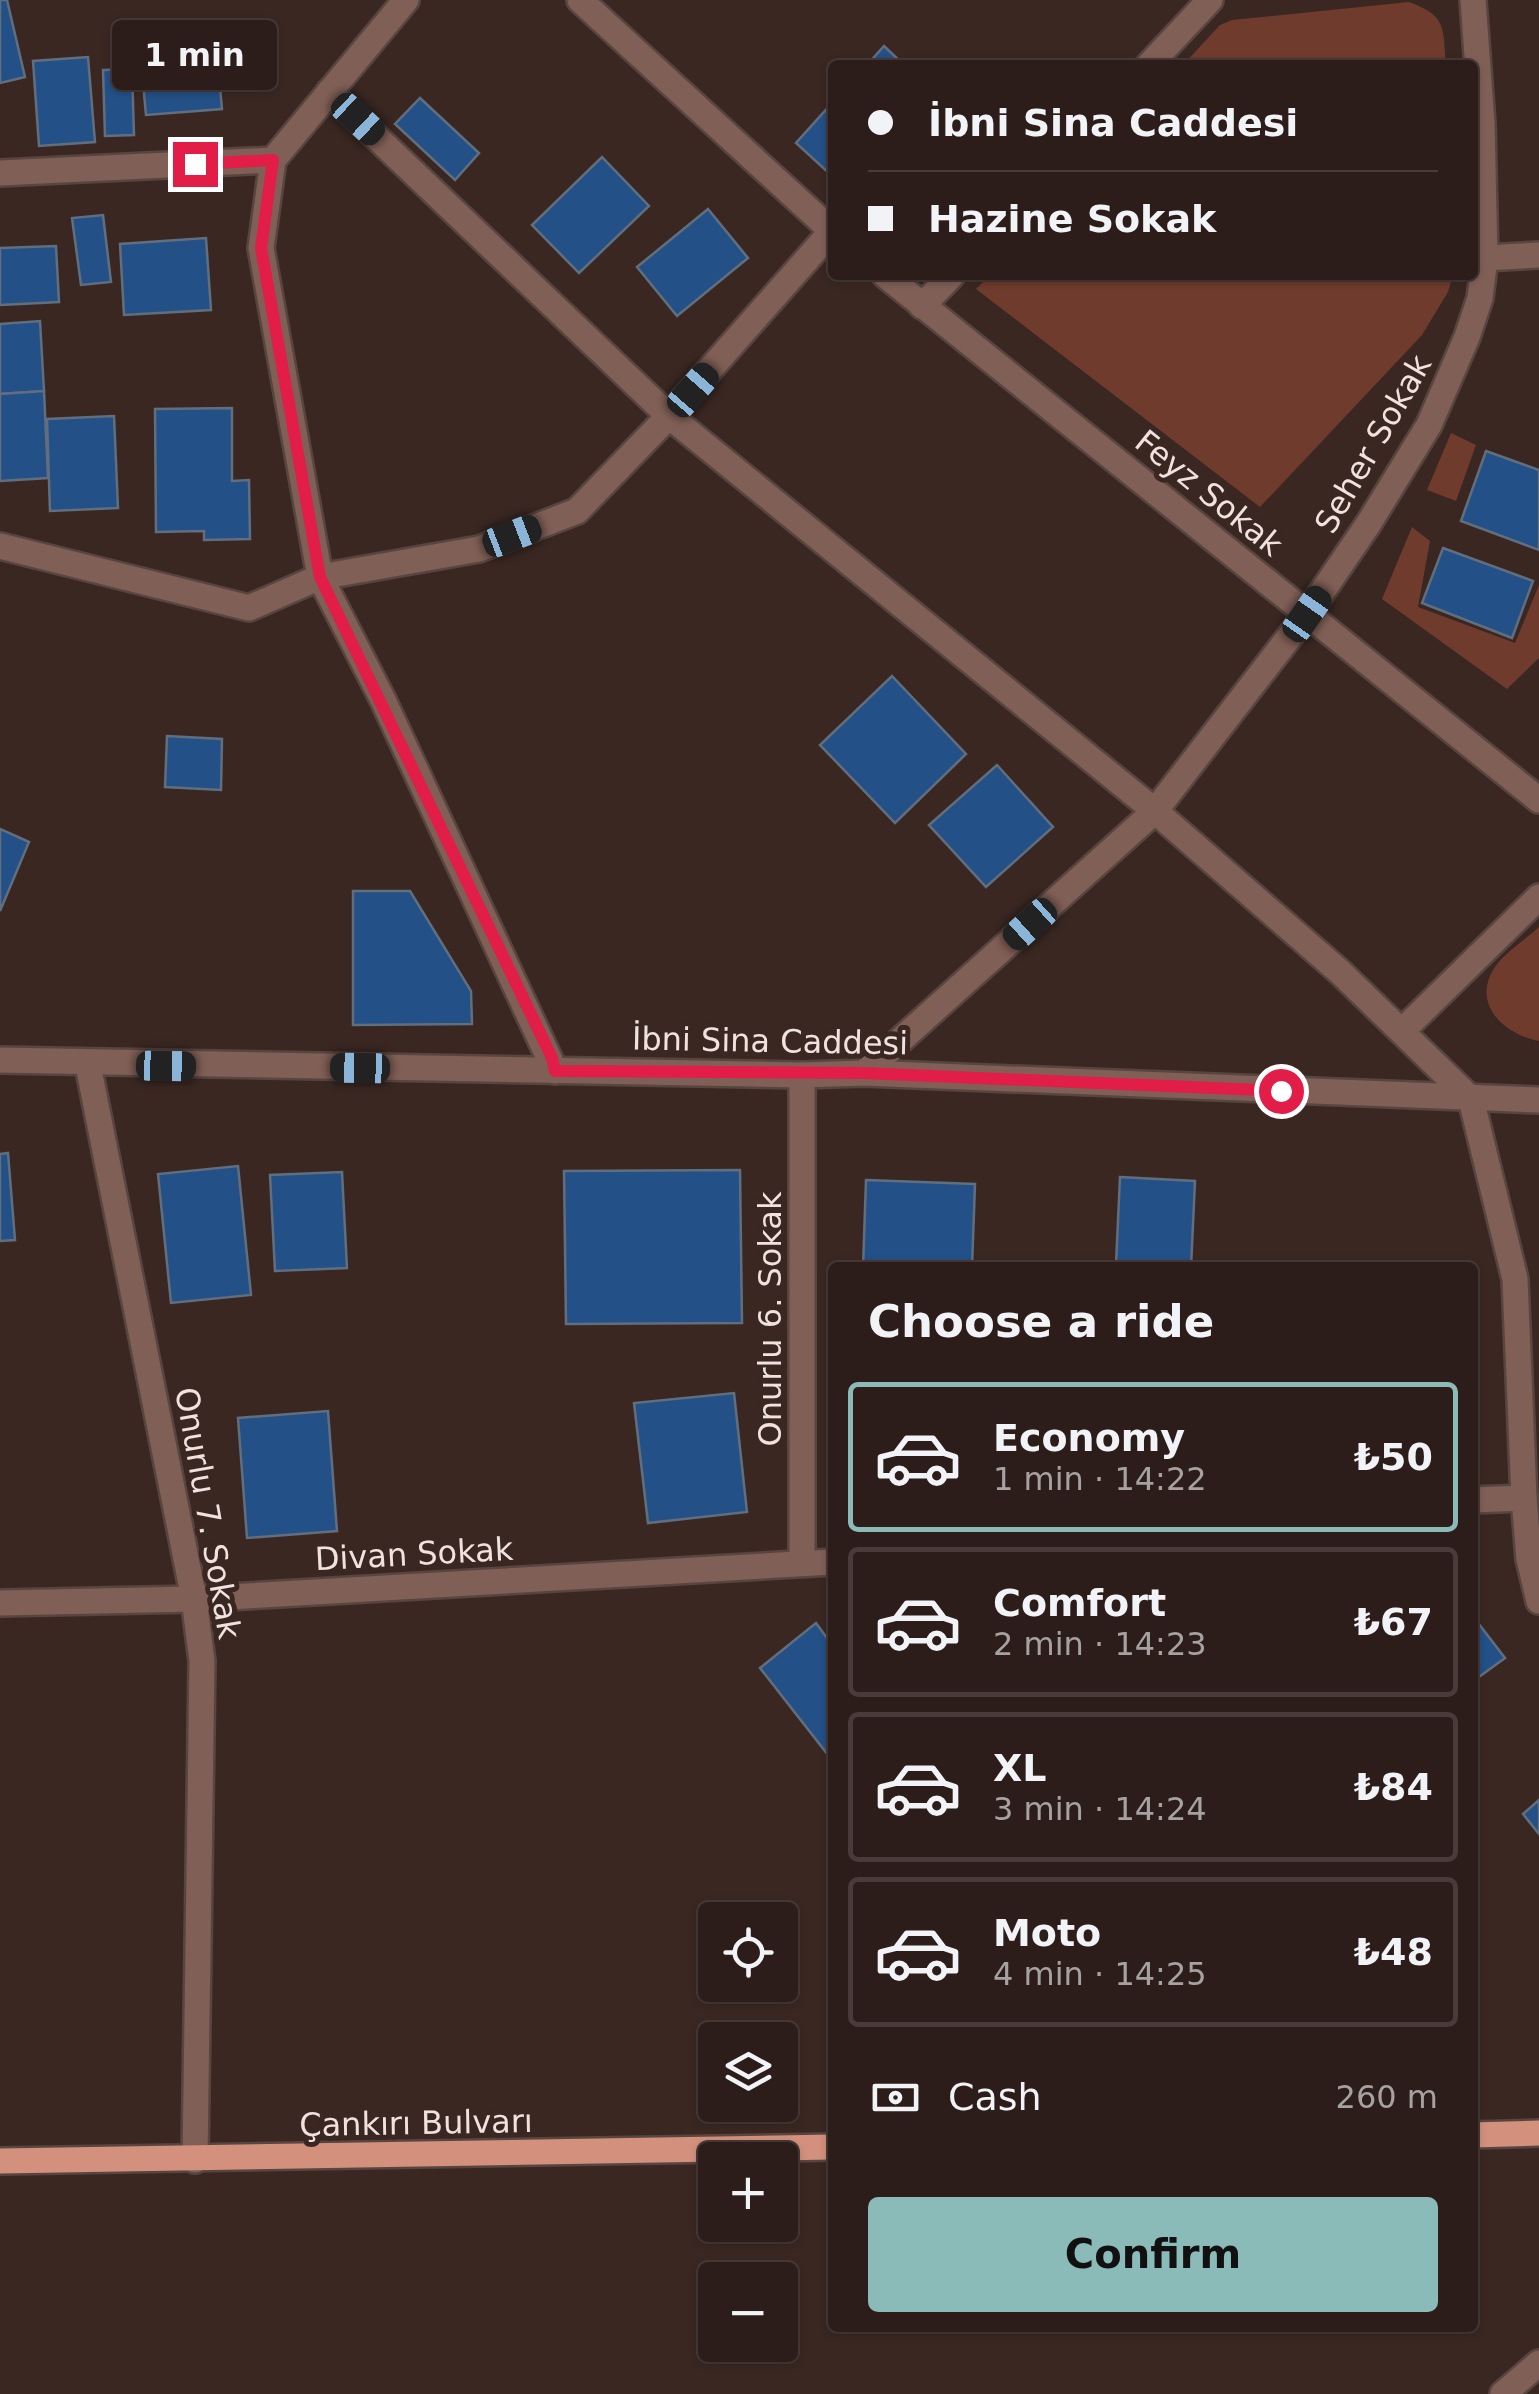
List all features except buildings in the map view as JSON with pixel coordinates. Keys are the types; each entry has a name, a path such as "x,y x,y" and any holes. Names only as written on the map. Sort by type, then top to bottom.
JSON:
{"main road":[{"path":"1478,2135 1539,2134"},
{"name":"Çankırı Bulvarı","path":"0,2161 828,2147"}],"street":[{"path":"406,0 273,160 261,248 320,577 383,700 555,1071"},
{"path":"580,0 828,227"},
{"path":"1154,60 1210,0"},
{"name":"Seher Sokak","path":"1473,0 1477,60"},
{"name":"Seher Sokak","path":"864,1073 1155,812 1307,614 1429,426 1480,298 1485,258 1478,68"},
{"path":"329,92 670,416 1155,812 1340,972 1471,1099 1514,1279 1524,1498 1529,1559 1539,1601"},
{"path":"0,173 273,160"},
{"path":"0,546 249,608 320,577 479,549 577,512 670,416 828,236"},
{"path":"1485,258 1539,255"},
{"name":"Feyz Sokak","path":"891,280 1539,800"},
{"path":"922,306 947,280"},
{"path":"1402,1032 1539,897"},
{"name":"İbni Sina Caddesi","path":"0,1060 864,1073 1539,1100"},
{"name":"Onurlu 7. Sokak","path":"88,1064 194,1599 202,1661 196,2160"},
{"name":"Onurlu 6. Sokak","path":"802,1075 802,1563"},
{"path":"1478,1500 1524,1498"},
{"name":"Divan Sokak","path":"0,1603 194,1599 828,1562"},
{"path":"1502,2394 1539,2363"}],"shaded area":[{"path":"1409,2 1430,12 1441,24 1446,60 1188,60 1220,25 1232,20"},
{"path":"985,280 1452,280 1422,335 1260,507 976,289"},
{"path":"1451,433 1476,445 1456,501 1427,490"},
{"path":"1412,527 1430,541 1418,607 1515,643 1539,585 1539,658 1507,689 1382,599"},
{"path":"1539,927 1539,1041 1504,1025 1490,1007 1487,995 1497,964"}],"route":[{"path":"195,164 273,160 261,248 320,577 383,700 555,1071 864,1073 1281,1091"}]}
